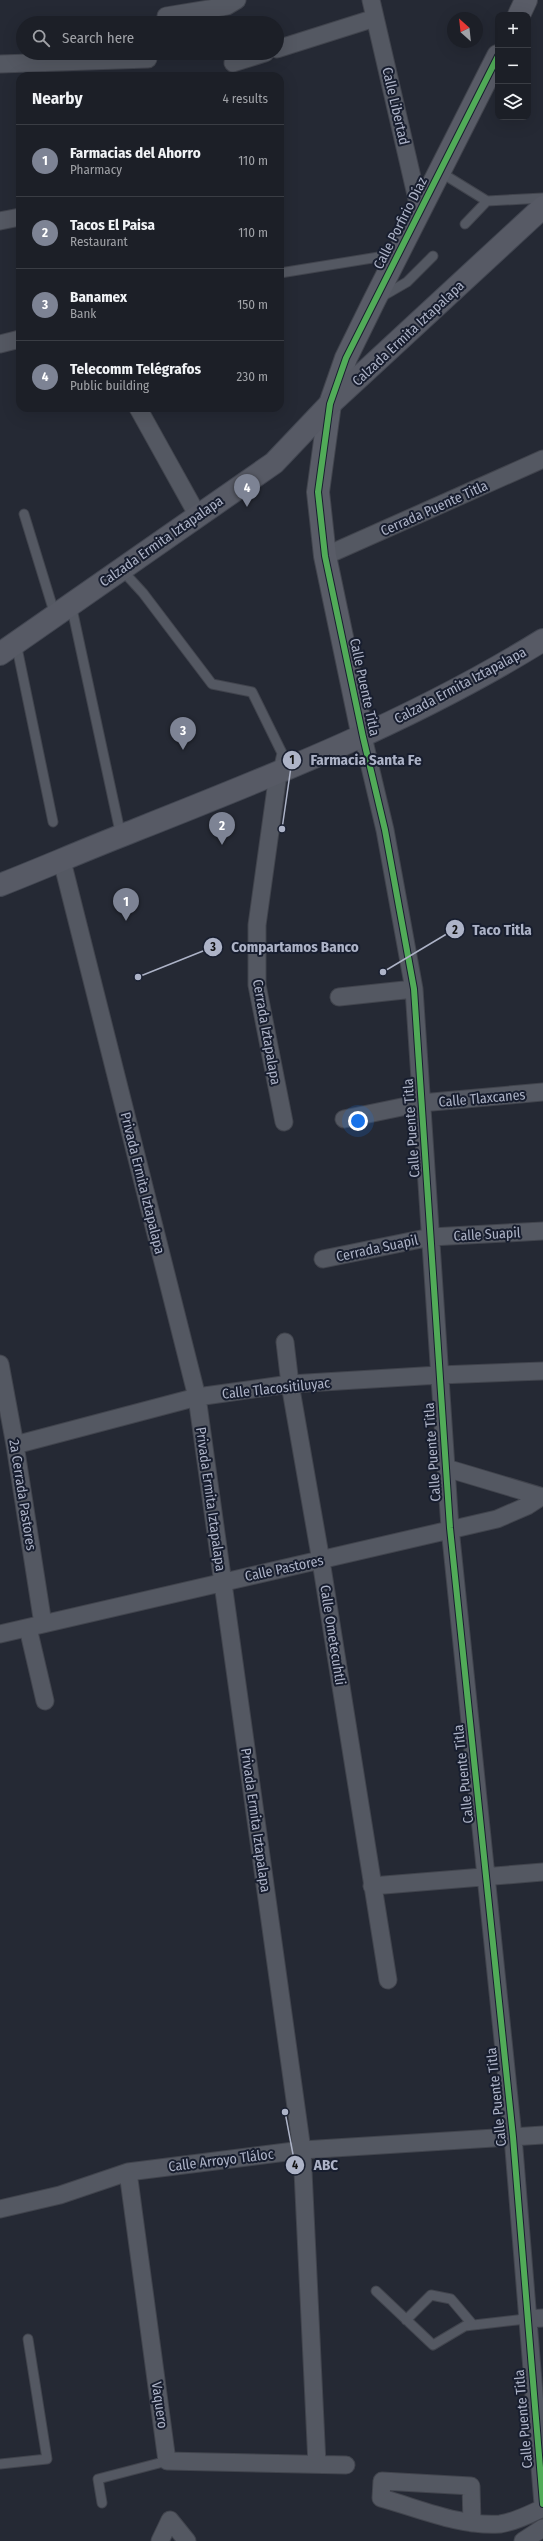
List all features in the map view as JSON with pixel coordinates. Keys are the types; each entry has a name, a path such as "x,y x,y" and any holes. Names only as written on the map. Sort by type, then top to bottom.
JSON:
{"main road":[{"name":"Calzada Ermita Iztapalapa","path":"8,648 274,463 330,404 543,207"},
{"name":"Calzada Ermita Iztapalapa","path":"0,885 278,774 363,737 494,670 543,640"}],"street":[{"path":"166,16 227,6 237,0"},
{"name":"Calle Libertad","path":"371,0 420,212"},
{"path":"520,12 526,0"},
{"path":"284,47 375,18"},
{"path":"0,64 118,60"},
{"path":"233,63 243,60"},
{"name":"Calle Porfirio Díaz","path":"330,404 346,358 495,62"},
{"path":"0,221 16,218"},
{"path":"0,344 16,340"},
{"name":"Calle Puente Titla","path":"330,404 318,492 325,556 363,737 385,830 414,989 450,1528 513,2137 535,2318 543,2504"},
{"path":"140,412 198,516"},
{"name":"Cerrada Puente Titla","path":"325,556 543,459"},
{"name":"Cerrada Iztapalapa","path":"278,774 257,925 257,985 284,1122"},
{"name":"Privada Ermita Iztapalapa","path":"62,861 198,1397 222,1582 302,2150 317,2464"},
{"path":"340,997 414,989"},
{"name":"Calle Tlaxcanes","path":"421,1103 543,1092"},
{"path":"344,1120 421,1103"},
{"name":"Calle Suapil","path":"431,1237 543,1232"},
{"name":"Cerrada Suapil","path":"323,1259 431,1237"},
{"name":"Calle Ometecuhtli","path":"285,1342 290,1384 321,1561 388,1980"},
{"name":"2a Cerrada Pastores","path":"1,1365 15,1445 45,1701"},
{"name":"Calle Tlacositiluyac","path":"15,1445 198,1397 290,1384 439,1375 543,1371"},
{"path":"446,1468 542,1497"},
{"name":"Calle Pastores","path":"0,1634 222,1582 321,1561 450,1528 496,1519 527,1506 542,1497"},
{"path":"372,1886 543,1872"},
{"name":"Calle Arroyo Tláloc","path":"0,2210 60,2195 128,2172 302,2150 543,2135"},
{"name":"Vaquero","path":"128,2172 167,2461"},
{"path":"167,2461 346,2465"},
{"path":"472,2523 471,2486 382,2481 380,2498 472,2523 501,2524 543,2508"},
{"path":"160,2541 170,2520 187,2541"},
{"path":"523,2541 543,2528"}],"lane":[{"path":"440,172 487,201 543,198"},
{"path":"465,224 487,201"},
{"path":"284,271 399,254"},
{"path":"374,301 407,282 433,256"},
{"path":"24,514 63,610 121,836"},
{"path":"121,569 143,593 212,684 252,692 282,753 278,774"},
{"path":"8,648 53,822"},
{"path":"376,2291 433,2345 465,2326 535,2318"},
{"path":"406,2320 431,2294 451,2299 472,2325"},
{"path":"0,2464 47,2459 28,2339"},
{"path":"102,2503 98,2479 167,2461"}],"cycle path":[{"path":"495,62 346,358 330,404 318,492 325,556 363,737 385,830 414,989 450,1528 513,2137 543,2504"}],"place":[{"name":"Telecomm Telégrafos","path":"247,507"},
{"name":"Banamex","path":"183,750"},
{"name":"Farmacia Santa Fe","path":"282,829"},
{"name":"Tacos El Paisa","path":"222,845"},
{"name":"Farmacias del Ahorro","path":"126,921"},
{"name":"Taco Titla","path":"383,972"},
{"name":"Compartamos Banco","path":"138,977"},
{"name":"ABC","path":"285,2112"}]}
